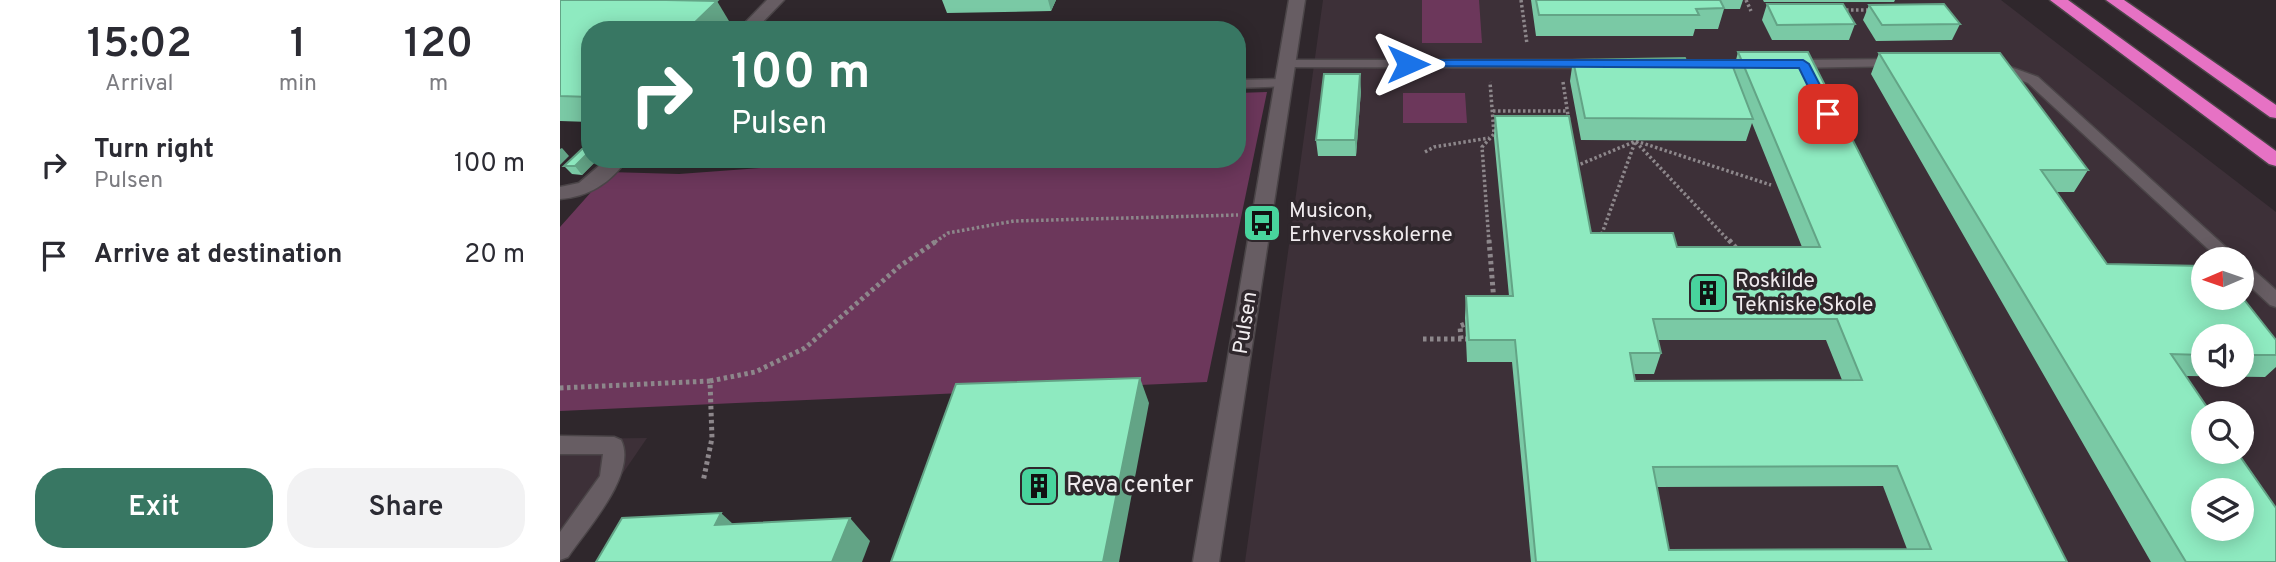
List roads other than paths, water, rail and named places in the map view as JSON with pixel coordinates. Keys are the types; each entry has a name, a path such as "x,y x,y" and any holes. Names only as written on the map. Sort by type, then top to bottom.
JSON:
{"highway":[{"path":"2059,0 2276,160"},
{"path":"2114,0 2276,113"}],"street":[{"path":"755,21 776,0"},
{"name":"Pulsen","path":"1206,562 1297,0"},
{"path":"564,193 583,190 609,168"}],"lane":[{"path":"1246,82 1286,73 1488,63 1613,64"},
{"path":"1771,64 1806,70 1843,64 1910,63"},
{"path":"1976,63 1990,63 2033,80 2217,247"},
{"path":"2254,281 2276,300"},
{"path":"560,445 614,446 610,479 560,550"}],"place":[{"name":"Musicon, Erhvervsskolerne","path":"1262,223"},
{"name":"Roskilde Tekniske Skole","path":"1708,293"},
{"name":"Reva center","path":"1039,486"}]}
